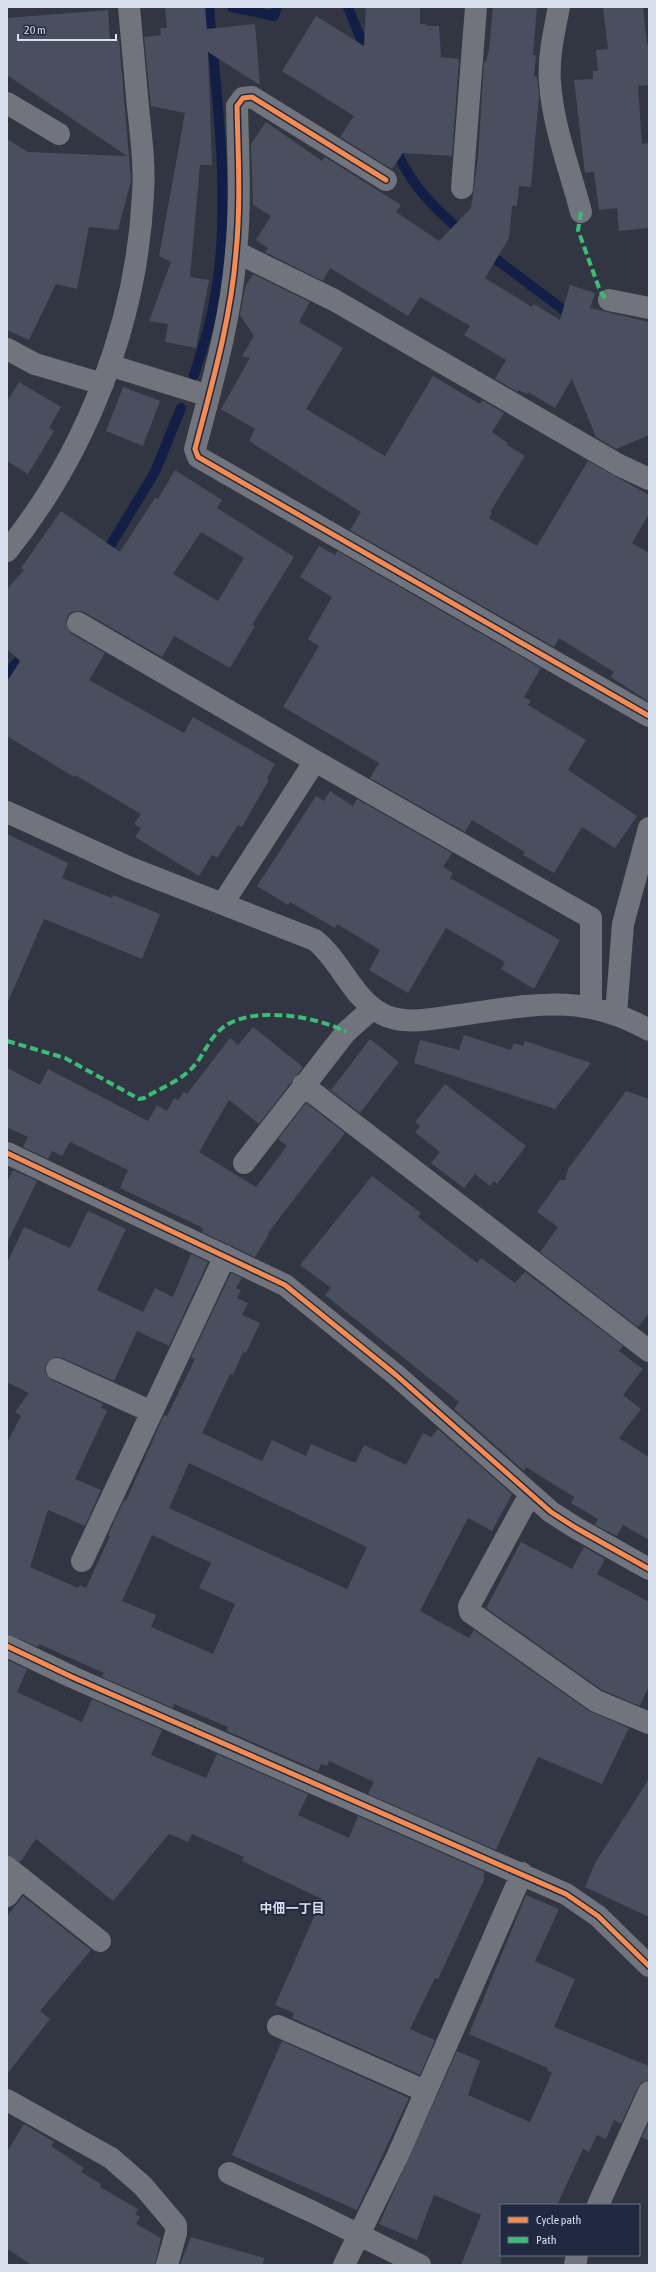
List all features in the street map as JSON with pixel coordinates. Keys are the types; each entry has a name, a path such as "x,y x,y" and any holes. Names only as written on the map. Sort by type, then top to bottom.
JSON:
{"street":[{"path":"7,551 65,464 106,374 136,260 143,193 142,151 129,7"},
{"path":"462,188 476,7"},
{"path":"559,7 553,40 550,83 553,106 581,212"},
{"path":"386,180 252,97 244,98 237,106 239,198 236,252 230,301 196,448 198,457 649,716"},
{"path":"7,103 59,134"},
{"path":"236,252 334,300 619,465 649,479"},
{"path":"609,300 649,308"},
{"path":"7,349 35,364 106,374 209,396"},
{"path":"78,623 315,762 591,918 623,924"},
{"path":"223,903 315,762"},
{"path":"7,812 128,867 316,940 326,948 359,994 373,1008 392,1018 428,1020 542,1004 591,1006 616,1014 649,1030"},
{"path":"616,1014 623,924 649,828"},
{"path":"591,918 591,1006"},
{"path":"244,1163 303,1085 346,1032 373,1008"},
{"path":"303,1085 649,1351"},
{"path":"7,1153 285,1285 304,1298 402,1380 530,1494 576,1528 649,1569"},
{"path":"82,1561 224,1256"},
{"path":"58,1369 152,1412"},
{"path":"530,1494 469,1606 470,1612 596,1701 649,1723"},
{"path":"7,1646 72,1677 522,1873 582,1903 649,1966"},
{"path":"7,1896 14,1873 100,1941"},
{"path":"344,2265 398,2155 522,1873"},
{"path":"278,2026 425,2091"},
{"path":"598,2204 649,2092"},
{"path":"7,2100 111,2158 143,2186 176,2224 176,2233 167,2265"},
{"path":"229,2173 420,2265"}],"building":[{"path":"165,7 205,7 207,29 255,24 260,85 208,52 212,165 200,165 190,277 209,280 196,348 165,342 168,324 149,321 171,262 159,256 185,113 151,106 151,108 144,37 161,35 160,28 167,28"},
{"path":"366,7 420,7 420,24 426,24 426,26 439,26 441,57 459,59 452,156 403,153 392,169 340,137 354,116 282,71 316,16 364,46"},
{"path":"493,7 537,7 533,55 536,55 534,76 537,77 539,96 531,187 519,186 517,206 512,206 509,238 485,278 532,307 534,304 560,320 570,285 595,293 590,308 649,322 649,435 616,449 596,437 572,379 555,408 528,392 527,394 519,390 518,392 495,379 506,360 464,335 470,326 420,297 408,316 330,268 323,281 265,252 268,248 256,240 271,216 253,205 251,144 266,122 322,161 325,157 401,205 396,212 439,241 471,208 478,158 484,62 486,62 489,50"},
{"path":"603,7 643,7 647,45 649,45 649,85 638,86 642,144 649,143 649,228 619,231 617,208 599,210 594,172 585,173 574,80 593,79 593,71 598,71 596,50 608,49"},
{"path":"108,10 110,40 119,39 131,181 118,230 89,227 77,289 56,284 29,340 7,330 7,139 28,152 127,156 7,75 7,18"},
{"path":"253,274 310,302 299,322 343,348 306,409 385,456 433,376 480,404 482,400 504,413 492,432 508,443 507,445 525,456 490,512 492,513 489,518 537,546 588,461 649,495 649,514 632,543 649,553 649,702 611,677 614,672 559,638 554,647 350,530 361,512 249,441 255,429 221,409 250,358 242,356 254,336 240,315 245,287"},
{"path":"19,382 61,407 49,428 54,431 28,474 7,461 7,402"},
{"path":"123,387 160,401 143,446 106,431"},
{"path":"175,470 222,500 217,508 294,557 252,625 255,626 230,668 174,636 162,657 84,612 71,612 67,617 66,623 72,634 105,653 89,680 184,733 193,717 275,764 267,778 269,780 242,827 238,825 217,858 212,855 199,876 135,837 141,828 134,824 141,814 75,775 74,777 7,736 7,682 20,661 7,649 7,589 24,570 21,568 61,511 120,552 155,498 158,499","holes":["201,532 244,558 218,601 173,574"]},
{"path":"319,546 335,555 337,551 541,668 524,697 531,701 528,705 586,740 568,770 637,816 615,848 582,827 554,873 523,855 525,852 472,820 465,832 370,778 379,763 283,707 319,646 308,639 332,597 300,577"},
{"path":"330,791 353,806 357,799 452,853 443,867 453,873 450,878 560,940 534,989 501,969 505,962 446,928 408,993 369,970 380,950 337,924 335,928 290,902 288,905 257,886 316,796 324,801"},
{"path":"7,834 68,863 62,878 112,898 113,895 160,914 142,959 44,919 7,1004"},
{"path":"253,1027 303,1067 259,1124 229,1100 199,1152 256,1187 287,1146 278,1139 306,1103 345,1133 268,1233 269,1234 255,1257 202,1232 203,1228 120,1188 128,1170 70,1142 62,1156 52,1151 48,1159 23,1147 28,1137 7,1127 7,1068 40,1085 48,1069 148,1121 157,1105 167,1111 174,1098 178,1100 184,1092 187,1094 230,1038 238,1045"},
{"path":"464,1035 511,1050 514,1043 523,1046 525,1041 591,1063 555,1109 414,1063 420,1040 459,1050"},
{"path":"370,1039 399,1062 360,1113 322,1084 331,1090"},
{"path":"445,1084 526,1146 497,1184 494,1181 490,1186 475,1174 464,1188 431,1163 440,1152 415,1132 420,1126 415,1122"},
{"path":"626,1091 649,1099 649,1313 638,1327 540,1252 558,1227 537,1212 560,1180 565,1180 568,1169"},
{"path":"13,1170 37,1181 7,1243 7,1182"},
{"path":"372,1176 421,1213 418,1217 477,1263 481,1258 515,1283 525,1272 623,1346 619,1351 643,1369 623,1395 641,1409 619,1438 649,1457 649,1540 623,1525 617,1536 595,1525 598,1519 571,1503 574,1497 526,1467 524,1471 454,1409 459,1402 325,1295 331,1288 300,1265"},
{"path":"88,1211 126,1229 97,1290 143,1312 155,1288 173,1297 191,1254 208,1262 169,1346 137,1331 114,1381 62,1358 55,1357 46,1364 45,1371 52,1380 103,1404 101,1408 107,1411 75,1479 101,1490 85,1526 48,1510 30,1567 78,1588 80,1585 86,1588 110,1536 108,1535 124,1500 126,1501 164,1415 167,1416 195,1359 191,1357 231,1273 242,1278 236,1288 241,1290 237,1298 248,1303 242,1315 260,1323 246,1353 243,1352 233,1375 230,1374 202,1433 262,1461 272,1440 306,1456 311,1444 353,1462 356,1462 364,1445 406,1465 423,1433 431,1437 438,1429 512,1494 492,1531 468,1518 420,1611 469,1638 474,1630 589,1711 629,1728 602,1784 538,1757 496,1850 368,1794 374,1782 329,1761 327,1766 321,1764 318,1771 227,1731 228,1727 174,1704 173,1708 102,1677 104,1673 39,1644 38,1647 7,1634 7,1443 21,1416 15,1412 29,1393 7,1382 7,1263 24,1227 70,1248","holes":["189,1463 367,1547 347,1589 169,1508","152,1535 211,1563 199,1588 235,1604 213,1654 151,1627 156,1615 122,1601"]},
{"path":"521,1542 572,1569 584,1547 605,1559 597,1574 649,1602 649,1686 640,1706 602,1690 486,1608"},
{"path":"7,1660 27,1669 17,1692 82,1722 92,1699 162,1730 151,1755 206,1778 217,1754 308,1794 298,1815 349,1838 358,1816 485,1872 483,1877 485,1878 438,1979 435,1978 410,2029 435,2040 420,2075 292,2018 294,2013 275,2005 322,1899 242,1861 244,1857 192,1834 188,1842 169,1834 113,1901 36,1839 20,1862 7,1855"},
{"path":"649,1779 649,1917 585,1887 595,1863"},
{"path":"526,1895 559,1909 535,1961 575,1979 554,2027 649,2066 649,2080 642,2082 638,2087 621,2124 614,2120 606,2139 597,2135 589,2152 583,2149 557,2204 500,2204 501,2265 461,2265 481,2215 434,2195 417,2240 379,2224 457,2051 480,2061 468,2095 530,2122 552,2073 547,2070 548,2068 469,2034"},
{"path":"23,1896 91,1950 40,2011 50,2019 7,2074 7,1916"},
{"path":"282,2041 409,2098 357,2210 232,2155"},
{"path":"649,2122 649,2141 642,2137"},
{"path":"24,2124 54,2142 51,2146 84,2168 81,2172 101,2184 100,2187 138,2209 135,2214 140,2217 136,2224 161,2238 155,2265 32,2265 7,2249 7,2152"},
{"path":"191,2237 264,2258 263,2265 180,2265"}],"waterway":[{"path":"194,375 213,308 219,271 222,233 222,158 209,7"},
{"path":"232,7 274,16 277,7"},
{"path":"348,7 368,57"},
{"path":"395,147 407,172 415,184 433,205 464,233"},
{"path":"485,251 573,317"},
{"path":"104,556 155,472 181,408"},
{"path":"7,673 28,651"}],"marked path":[{"path":"581,212 578,230 599,288 603,296 609,300"},
{"path":"7,1041 65,1058 139,1099 144,1098 183,1076 197,1062 215,1035 225,1026 238,1020 252,1016 286,1016 319,1022 346,1032"}],"cycle path":[{"path":"386,180 252,97 243,98 237,106 239,179 238,234 234,277 220,351 195,449 198,457 649,716"},
{"path":"7,1153 285,1285 396,1375 551,1512 576,1528 649,1569"},
{"path":"7,1646 72,1677 566,1894 598,1916 649,1966"}],"district":[{"name":"中佃一丁目","path":"292,1908"}]}
